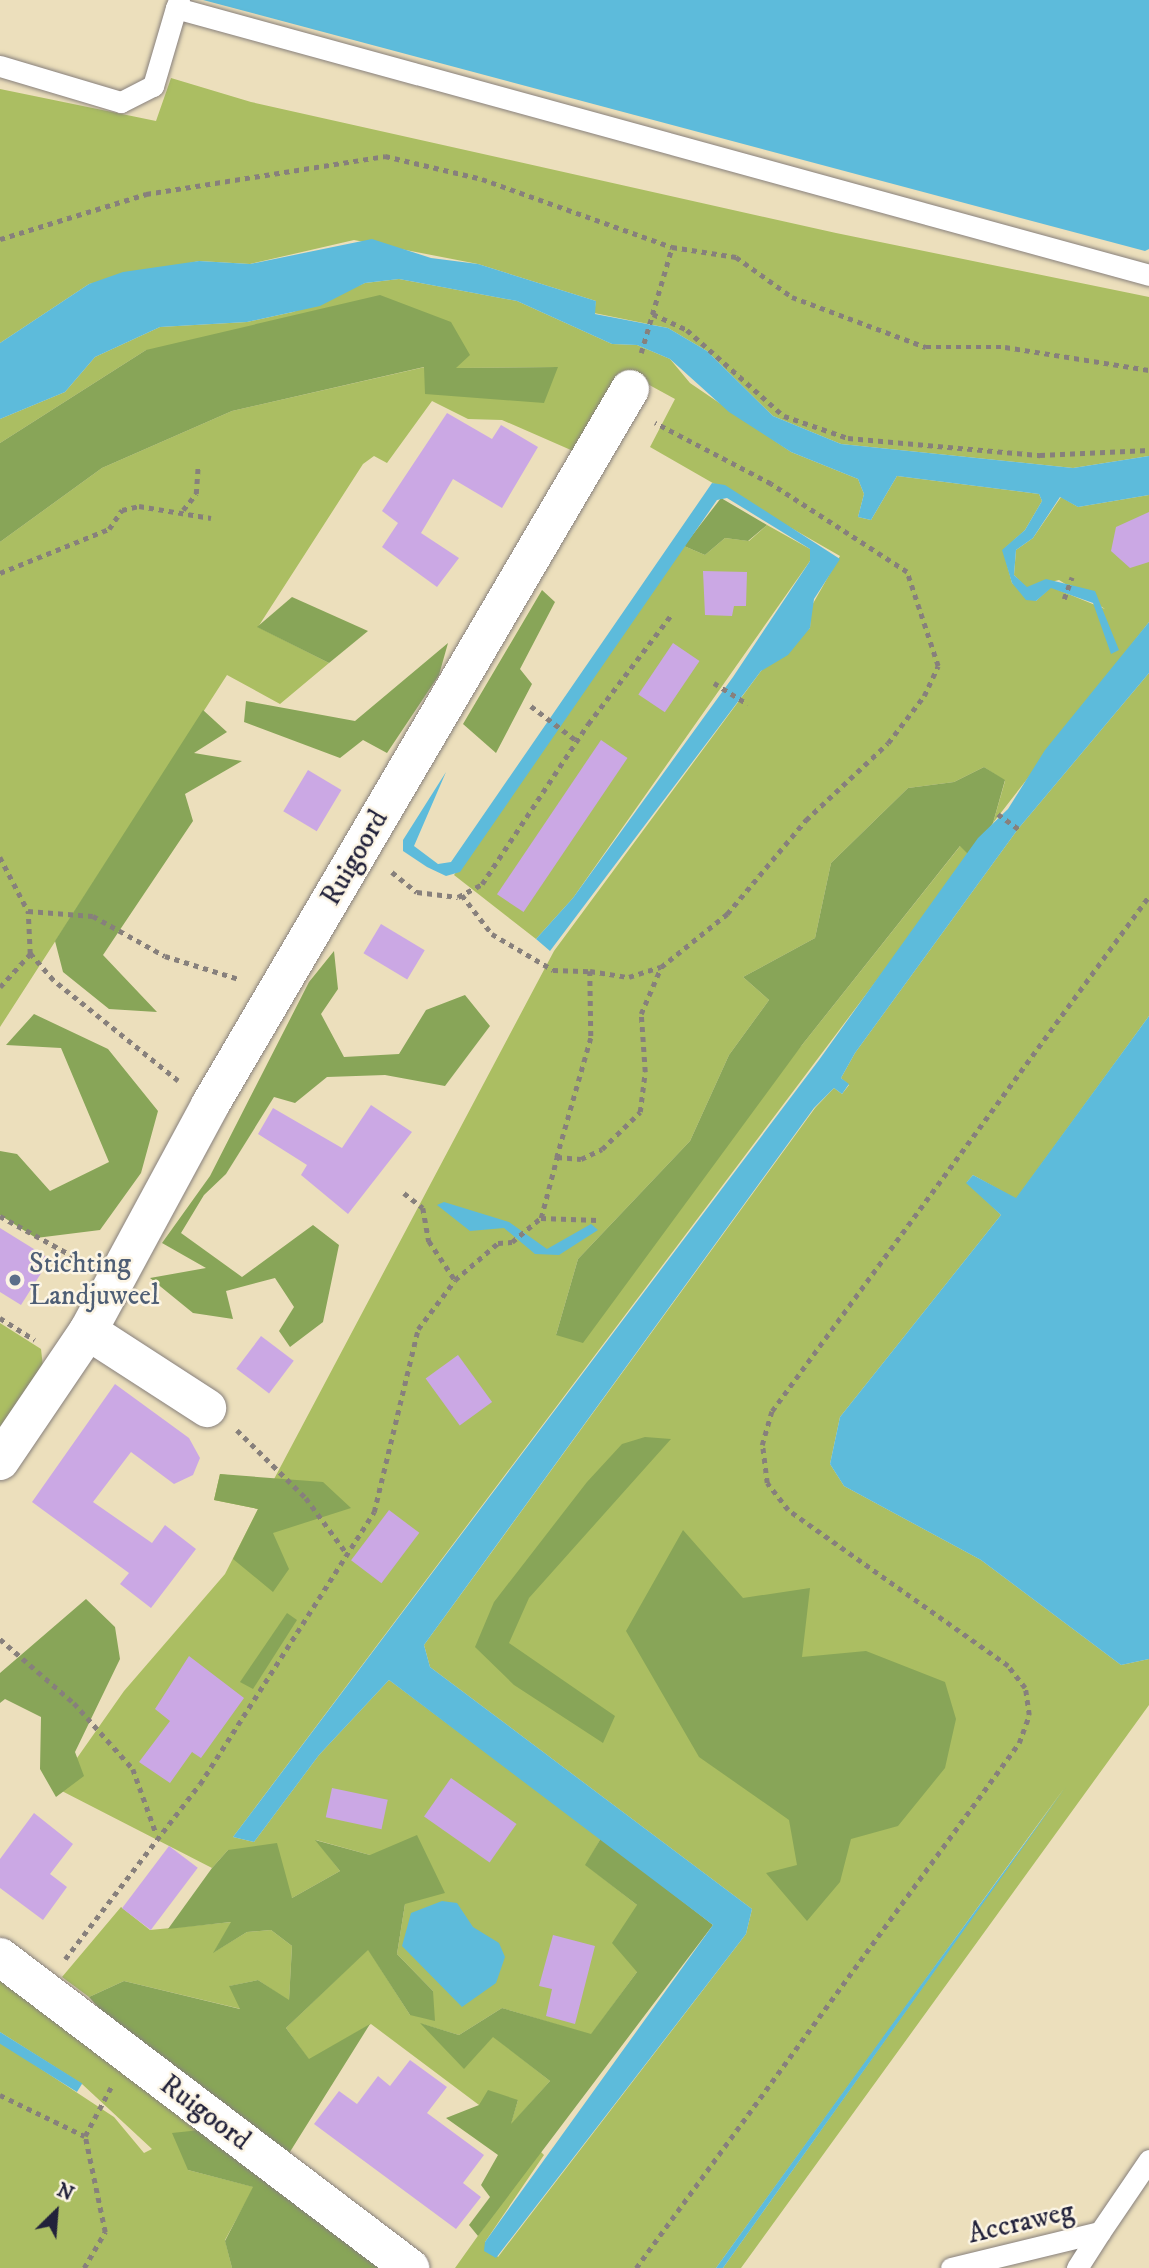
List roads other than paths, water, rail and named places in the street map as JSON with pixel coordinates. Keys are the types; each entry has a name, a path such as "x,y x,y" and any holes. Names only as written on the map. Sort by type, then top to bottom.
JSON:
{"street":[{"name":"Ruigoord","path":"0,1461 88,1331 210,1105 629,386"},
{"path":"88,1331 207,1408"},
{"name":"Ruigoord","path":"0,1957 410,2268"}],"lane":[{"path":"0,66 121,102 153,86 178,4 1149,275"},
{"name":"Accraweg","path":"951,2268 1100,2232 1149,2160"},
{"path":"1077,2268 1100,2232"}],"water":[{"path":"203,0 1149,0 1149,249 1145,251"},
{"path":"372,239 431,258 478,264 596,301 595,314 668,328 707,351 773,416 841,444 1073,468 1149,456 1149,495 1078,507 1060,497 1033,538 1016,550 1014,575 1027,587 1046,579 1095,591 1119,650 1111,654 1093,603 1051,588 1036,601 1026,600 1012,583 1002,550 1025,530 1042,501 1039,494 897,476 871,520 858,517 864,494 858,479 791,452 729,412 670,359 637,345 612,344 517,301 399,279 365,283 320,306 247,322 160,327 95,357 65,392 0,419 0,343 89,284 123,272 199,261 250,264"},
{"path":"712,483 725,485 840,559 814,599 810,628 788,655 761,671 550,951 536,939 573,898 733,677 810,561 810,549 727,498 717,500 460,872 446,876 427,867 403,851 403,840 446,772 414,846 438,864 451,862"},
{"path":"1149,622 1149,673 1018,829 855,1053 841,1078 849,1084 842,1094 834,1088 814,1108 424,1645 430,1667 752,1909 746,1934 496,2258 484,2251 485,2242 713,1925 389,1680 319,1755 254,1842 233,1837 819,1060 978,838 1008,809 1045,750"},
{"path":"1149,1016 1149,1659 1121,1665 981,1560 844,1486 830,1464 840,1417 1001,1215 966,1183 973,1175 1016,1198"},
{"path":"444,1202 509,1222 547,1249 591,1224 598,1230 559,1255 535,1254 504,1228 470,1231 437,1205"},
{"path":"1066,1787 723,2268 716,2268 896,2019"},
{"path":"442,1901 457,1903 473,1927 499,1943 505,1957 496,1983 462,2007 402,1946 411,1913"},
{"path":"0,2032 82,2083 77,2092 0,2044"}],"place":[{"name":"Stichting Landjuweel","path":"15,1280"}]}
